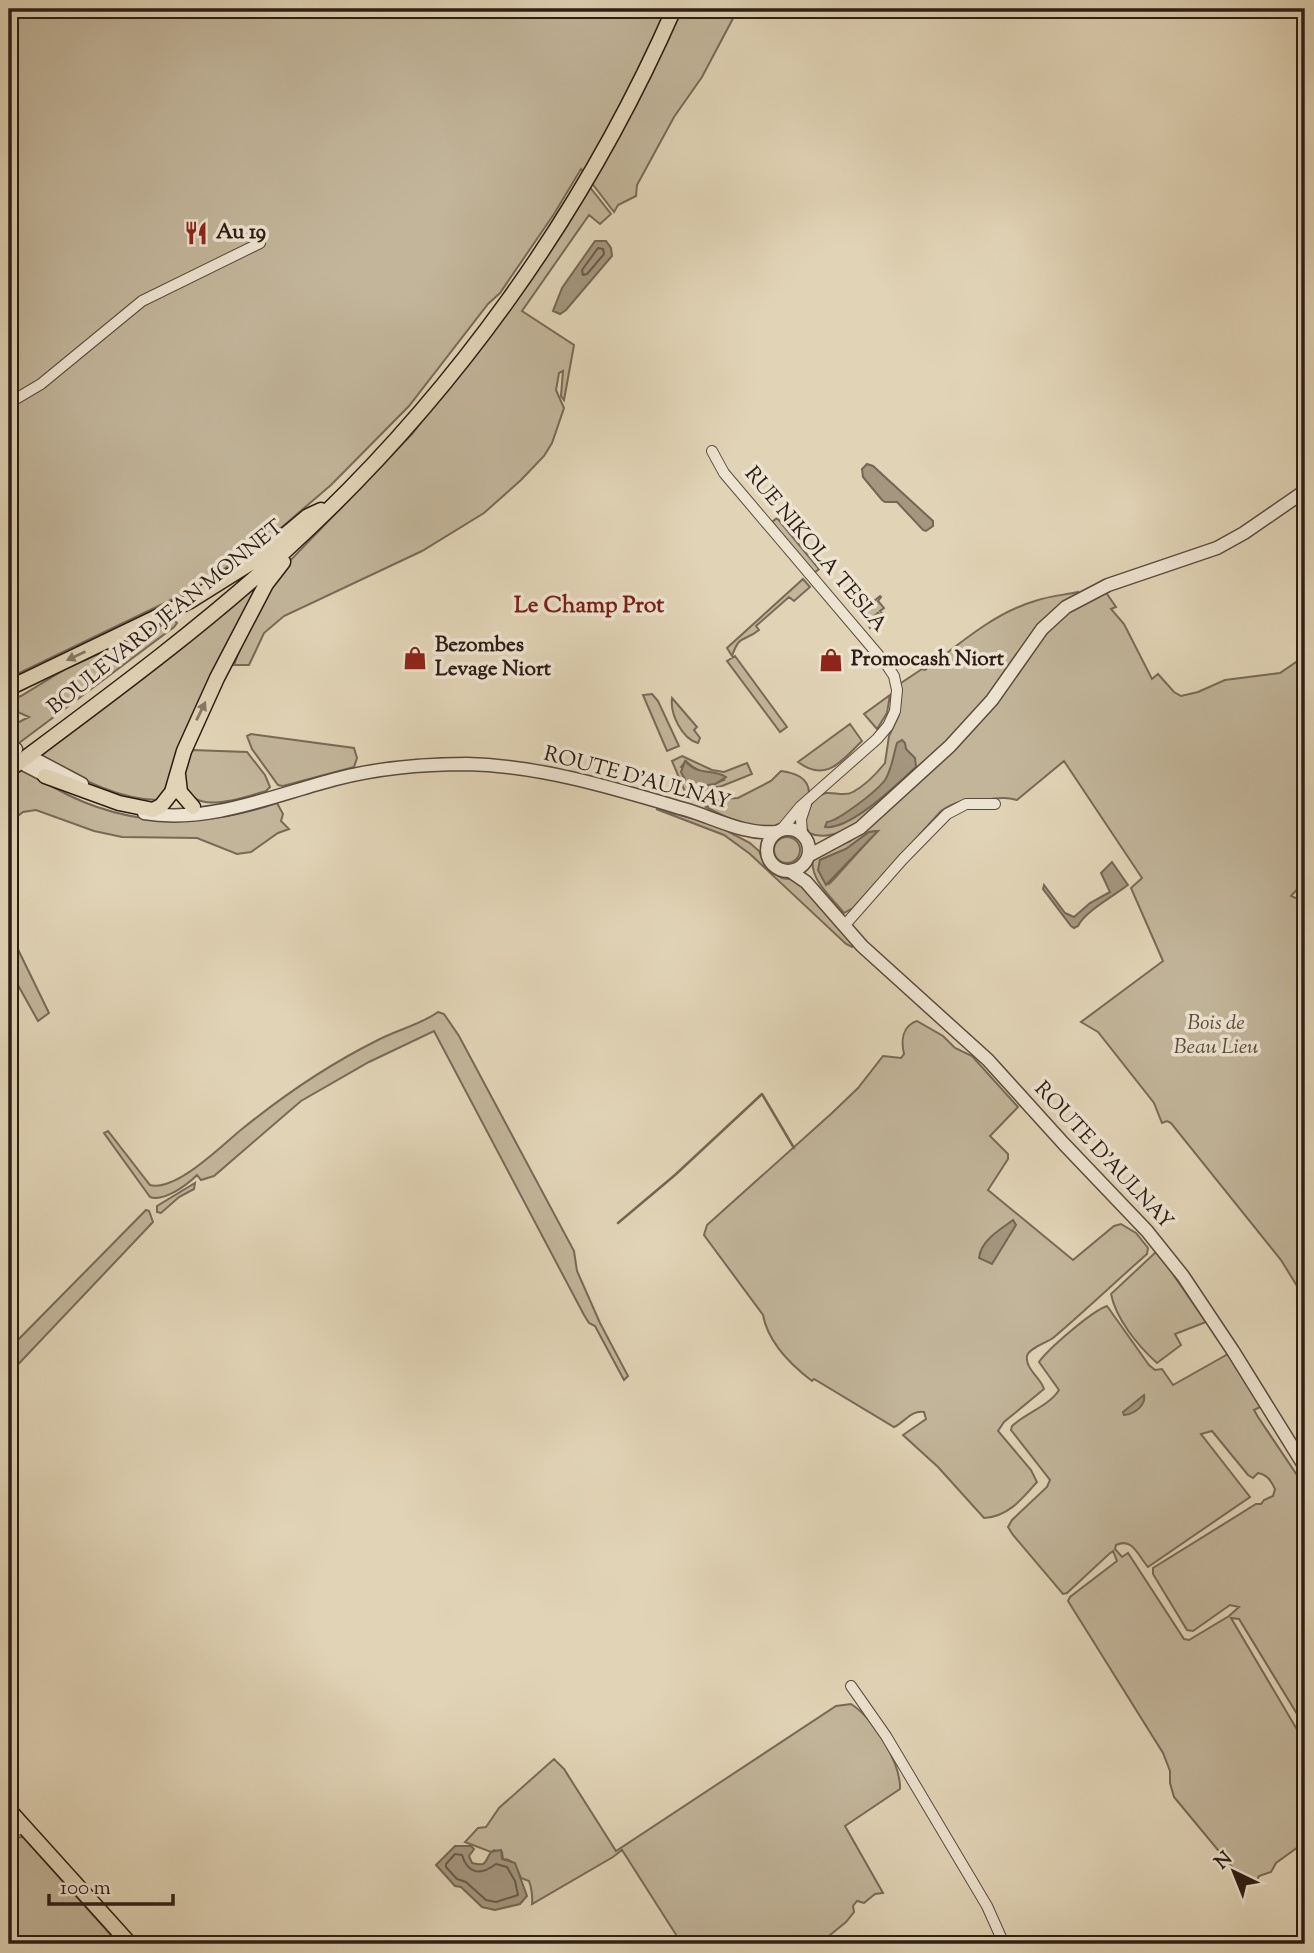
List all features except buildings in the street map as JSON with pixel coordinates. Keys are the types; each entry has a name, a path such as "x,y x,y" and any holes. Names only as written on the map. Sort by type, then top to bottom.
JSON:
{"main road":[{"name":"BOULEVARD JEAN MONNET","path":"9,763 204,614 321,514 431,391 521,273 593,158 628,94 668,9"},
{"name":"BOULEVARD JEAN MONNET","path":"9,770 209,617 321,514 409,425 481,337 525,276 597,161 674,9"},
{"path":"9,688 190,601 254,561 308,516 321,514 318,526 284,560 261,594 196,722 172,792 161,806 153,810 119,803 45,776"},
{"path":"178,775 180,792 193,807"},
{"path":"9,1810 130,1944"}],"street":[{"path":"9,403 41,384 142,301 260,243"},
{"name":"RUE NIKOLA TESLA","path":"712,451 724,473 886,664 896,684 895,711 884,732 794,813 779,831"},
{"path":"849,835 824,839 804,836 795,830 779,831 768,842 766,851 772,865 782,871 798,869 818,849 849,835 870,821 967,729 1003,687 1042,629 1066,607 1108,585 1217,548 1305,491"},
{"path":"29,761 106,794 161,806 229,808 187,815 147,813 108,804 45,776 29,761"},
{"name":"ROUTE D'AULNAY","path":"229,808 336,779 400,768 468,764 544,772 687,810 738,828 761,833 779,831"},
{"path":"807,802 801,819 809,846 808,858"},
{"path":"844,926 947,814 966,804 995,804"},
{"name":"ROUTE D'AULNAY","path":"738,828 766,851"},
{"name":"ROUTE D'AULNAY","path":"808,858 813,877 829,907"},
{"name":"ROUTE D'AULNAY","path":"790,871 806,882 862,946 988,1060 1155,1240 1178,1269 1233,1351 1305,1467"},
{"path":"851,1686 886,1736 987,1906 1004,1944"},
{"path":"9,1833 24,1827"},
{"path":"1296,1944 1305,1937"}],"green space":[{"path":"9,9 738,9 702,77 674,117 637,185 636,196 618,205 614,212 581,169 500,293 488,304 409,406 331,485 282,527 202,585 9,678"},
{"path":"589,186 611,214 600,224 589,215 522,311 574,345 564,400 561,396 563,371 559,373 556,390 564,408 552,443 544,456 484,513 422,551 284,616 264,633 249,665 234,665 247,630 284,567 412,434 488,336"},
{"path":"777,518 819,569 814,573 772,522"},
{"path":"263,577 168,789 157,800 141,799 110,790 36,755"},
{"path":"803,579 810,587 794,601 789,597 756,626 759,630 740,641 732,656 727,648"},
{"name":"Bois de Beau Lieu","path":"1105,591 1116,607 1111,609 1124,624 1152,679 1158,674 1181,696 1225,680 1280,673 1305,656 1305,881 1291,896 1305,902 1305,1299 1281,1260 1171,1123 1162,1123 1154,1103 1098,1032 1081,1022 1163,961 1131,888 1142,878 1064,761 1017,800 1003,798 964,801 941,811 853,908 844,913 815,874 813,859 821,852 850,841 871,824 1068,610","holes":["877,831 829,884 820,860 846,849 869,832"]},
{"path":"1078,592 984,705 861,823 829,835 809,833 806,822 808,810 815,799 826,793 853,792 885,763 889,736 899,715 901,683 922,669 925,670 977,630 1005,613 1040,599"},
{"path":"880,596 878,601 884,608 880,611 884,616 882,618 878,613 873,617 877,622 870,628 863,615 868,606"},
{"path":"174,620 177,623 174,627 19,743 9,734 9,720 15,724 29,717 9,708 9,700 21,696 67,668"},
{"path":"735,656 787,727 780,732 727,661"},
{"path":"652,694 679,746 667,751 643,695"},
{"path":"890,695 887,713 877,729 864,714"},
{"path":"672,698 697,727 694,730 700,738 698,743 687,737 678,725"},
{"path":"850,724 862,741 841,761 826,770 818,771 798,762"},
{"path":"251,734 354,748 357,758 354,767 283,786 278,785 252,749 247,736"},
{"path":"192,750 247,752 265,775 270,787 266,791 232,800 207,802 197,799 189,793 184,777"},
{"path":"682,756 712,770 724,772 747,763 752,774 722,786 686,794 672,761","holes":["686,761 699,770 724,780 715,784 681,767"]},
{"path":"21,766 80,801 135,817 191,820 220,817 277,803 283,814 281,821 289,829 278,833 251,852 237,854 197,838 122,837 94,831 36,810 23,812 9,823 9,776"},
{"path":"781,771 804,780 809,793 779,825 760,828 751,826 706,807 721,799 738,798 771,781"},
{"path":"656,809 714,824 750,843 759,851 765,866 782,878 796,880 854,943 852,947 750,854 724,835"},
{"path":"787,837 796,841 800,850 796,859 787,863 778,859 774,850 778,841"},
{"path":"9,931 49,1013 38,1021 9,969"},
{"path":"438,1012 444,1014 459,1036 574,1251 577,1271 628,1376 624,1380 595,1326 589,1323 584,1315 434,1031 369,1062 301,1101 214,1176 201,1180 197,1175 181,1188 162,1197 150,1197 104,1133 108,1131 150,1185 173,1181 198,1166 258,1116 324,1070 358,1050"},
{"path":"917,1021 943,1036 955,1048 972,1056 1018,1107 990,1136 1008,1154 1008,1159 988,1190 1073,1260 1114,1226 1121,1224 1136,1233 1148,1248 1147,1254 1065,1328 1028,1353 1028,1365 1044,1389 1004,1422 998,1431 1031,1470 1037,1482 1014,1506 993,1517 984,1518 938,1467 903,1435 926,1419 924,1412 912,1415 894,1427 814,1379 812,1381 796,1368 775,1344 763,1315 704,1235 707,1225 858,1088 883,1056 901,1058 904,1054 903,1039 906,1030"},
{"path":"195,1183 194,1189 179,1197 161,1213 157,1212 157,1206"},
{"path":"146,1210 153,1222 9,1374 9,1349"},
{"path":"1157,1251 1206,1322 1175,1334 1181,1345 1157,1363 1129,1332 1111,1294"},
{"path":"1107,1306 1149,1365 1155,1370 1162,1369 1173,1385 1228,1354 1262,1406 1254,1410 1258,1417 1305,1487 1305,1727 1239,1619 1231,1618 1305,1743 1305,1842 1276,1863 1271,1872 1259,1876 1256,1882 1246,1884 1174,1797 1170,1771 1163,1753 1068,1601 1117,1561 1113,1551 1063,1594 1008,1527 1047,1487 1050,1480 1011,1430 1012,1426 1049,1401 1059,1390 1039,1362 1051,1348","holes":["1212,1431 1253,1478 1258,1473 1267,1477 1275,1489 1273,1496 1153,1568 1153,1574 1187,1630 1193,1631 1230,1605 1239,1607 1189,1640 1184,1639 1128,1553 1122,1557 1115,1549 1116,1545 1122,1543 1131,1546 1148,1567 1250,1497 1201,1434"]},
{"path":"851,1704 876,1730 891,1754 900,1789 845,1826 883,1893 875,1894 864,1903 857,1901 853,1906 854,1912 846,1922 819,1944 682,1944 622,1850 532,1904 529,1881 521,1878 513,1862 503,1859 502,1852 491,1852 465,1842 478,1828 486,1827 499,1808 554,1759 564,1769 616,1851 836,1706"},
{"path":"23,1837 119,1944 9,1944 9,1838"}],"water":[{"path":"595,241 606,241 612,256 566,310 560,314 553,311 562,288"},
{"path":"867,464 873,466 933,521 933,526 923,530 897,502 882,500 863,477 862,469"},
{"path":"902,740 915,758 916,767 860,814 836,826 825,827 827,822 848,811 881,785 889,771 897,743"},
{"path":"685,761 701,771 726,777 715,784 694,787 686,782 681,772"},
{"path":"878,831 826,885 818,870 820,860 846,849 869,832"},
{"path":"1112,862 1128,885 1093,910 1074,928 1043,889 1044,885 1065,913 1074,917 1090,903 1110,892 1101,873"},
{"path":"1013,1220 1016,1225 992,1264 979,1258 987,1241"},
{"path":"1144,1395 1139,1408 1124,1415 1123,1412"},
{"path":"455,1846 471,1846 474,1849 469,1856 472,1863 477,1864 485,1863 491,1852 501,1850 502,1859 515,1863 527,1896 520,1904 495,1910 482,1907 461,1887 455,1886 436,1865"}],"waterway":[{"path":"618,1223 675,1175 762,1094 794,1148"}],"place":[{"name":"Au 19","path":"196,233"},
{"name":"Bezombes Levage Niort","path":"415,658"},
{"name":"Promocash Niort","path":"831,660"}],"district":[{"name":"Le Champ Prot","path":"589,606"}]}
